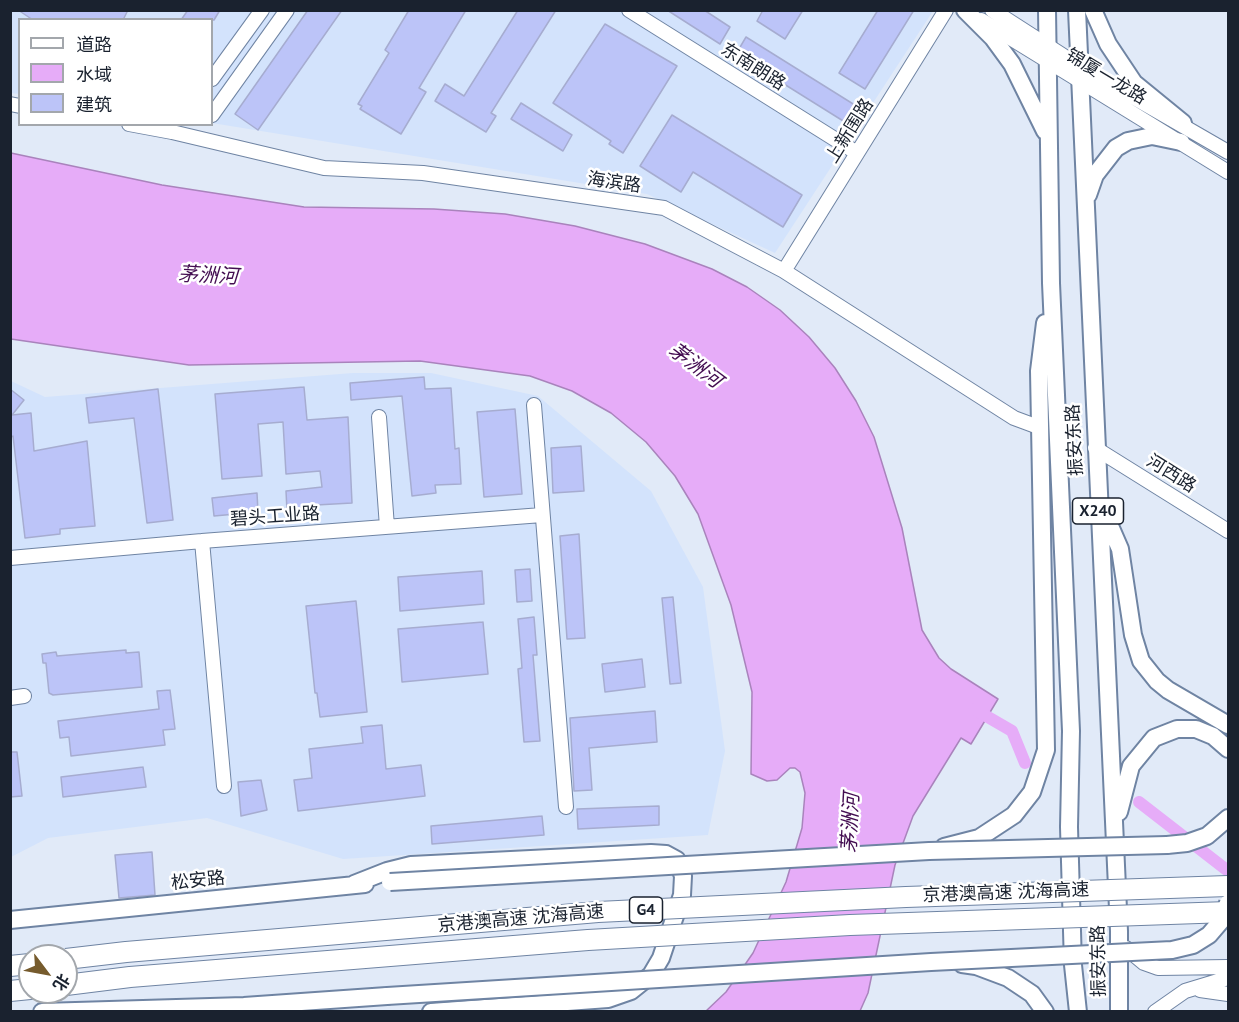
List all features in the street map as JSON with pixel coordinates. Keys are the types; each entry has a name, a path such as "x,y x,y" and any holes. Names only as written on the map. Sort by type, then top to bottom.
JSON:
{"highway":[{"name":"京港澳高速 沈海高速","path":"78,958 598,912 906,897 1228,886"},
{"name":"京港澳高速 沈海高速","path":"78,984 142,976 600,939 873,924 1228,912"}],"main road":[{"path":"966,10 1012,64 1031,98 1049,140"},
{"name":"振安东路","path":"1047,10 1051,283 1071,731 1069,827 1073,954 1078,1011"},
{"name":"振安东路","path":"1077,10 1097,496 1119,931 1119,1011"},
{"path":"1093,10 1108,44 1134,83 1183,123"},
{"path":"1085,214 1095,175 1116,148 1128,141 1152,136 1181,142"},
{"path":"928,850 979,838 1004,825 1032,792 1043,765 1048,735 1040,359 1051,283"},
{"path":"1097,496 1120,549 1131,623 1142,661 1156,681 1228,725"},
{"path":"1114,839 1123,790 1131,766 1146,745 1165,733 1186,728 1205,731 1228,749"},
{"path":"928,850 1178,844 1207,836 1228,818"},
{"name":"松安路","path":"10,920 354,884 928,850"},
{"path":"354,884 387,871 411,866 651,853 666,854 676,860 683,876 682,895 661,958 651,975 631,990 608,999 431,1011"},
{"path":"42,1011 179,1010 931,962 1172,950 1193,945 1209,935 1221,921 1228,903"},
{"path":"931,962 976,966 1001,975 1032,994 1045,1011"}],"street":[{"path":"213,78 262,10"},
{"path":"213,114 287,10"},
{"name":"东南朗路","path":"629,10 857,153"},
{"name":"上新围路","path":"784,271 946,10"},
{"name":"锦厦一龙路","path":"966,10 1047,54 1228,172"},
{"name":"锦厦一龙路","path":"992,10 1047,54"},
{"name":"锦厦一龙路","path":"1079,74 1183,123 1228,152"},
{"name":"海滨路","path":"152,126 175,128 195,137 324,168 423,173 663,208 784,271 1014,418 1041,428"},
{"path":"195,137 203,126"},
{"path":"534,405 566,807"},
{"path":"379,417 387,527"},
{"name":"河西路","path":"1095,448 1228,531"},
{"name":"碧头工业路","path":"10,558 542,515"},
{"path":"202,541 224,786"},
{"path":"1119,931 1129,951 1151,966 1167,969 1228,967"},
{"path":"1155,1011 1185,991 1228,978"},
{"path":"1185,991 1212,990 1228,994"}],"shaded area":[{"path":"11,11 933,11 775,253 647,194 213,123 213,18 18,18 18,94 11,93"},
{"path":"353,373 431,373 538,396 651,491 703,587 725,751 708,835 343,859 207,818 48,838 11,857 11,381 45,397"}],"water":[{"name":"茅洲河","path":"11,153 162,185 304,207 434,209 505,214 575,226 645,244 712,269 747,287 780,310 809,337 835,368 856,401 874,437 902,528 922,630 939,658 951,669 998,699 971,744 961,738 913,816 895,865 868,993 860,1011 706,1011 726,992 753,953 786,882 802,828 805,793 800,772 795,768 790,768 777,780 767,781 751,774 752,692 731,605 698,514 675,476 646,442 611,413 572,391 530,376 420,361 189,365 11,339"}],"building":[{"path":"18,10 128,10 124,18 30,18"},
{"path":"188,10 220,10 214,20 213,18 182,18"},
{"path":"308,10 342,10 258,130 235,114"},
{"path":"409,10 466,10 419,88 426,92 401,134 360,109 362,106 358,104 389,53 385,50"},
{"path":"518,10 556,10 491,113 496,116 486,132 435,101 445,84 464,96"},
{"path":"667,10 704,10 730,27 720,44"},
{"path":"763,10 803,10 785,39 757,21"},
{"path":"878,10 914,10 865,89 839,73"},
{"path":"605,24 677,66 623,153 609,144 611,141 553,103"},
{"path":"746,37 858,107 848,124 736,54"},
{"path":"521,103 572,135 563,151 511,119"},
{"path":"672,115 802,195 783,227 693,172 681,192 640,166"},
{"path":"424,377 425,389 451,388 455,449 459,448 461,484 435,485 436,493 412,496 402,396 351,400 350,383"},
{"path":"304,387 307,420 348,417 352,503 316,505 317,510 287,511 286,491 322,487 320,471 286,474 283,422 258,424 262,476 222,479 215,394"},
{"path":"10,389 24,400 12,415 31,413 34,451 87,441 95,526 60,529 60,534 25,538 13,436 10,438"},
{"path":"158,389 173,520 147,523 134,418 89,423 86,398"},
{"path":"515,409 522,494 484,497 477,412"},
{"path":"581,446 584,491 553,493 551,448"},
{"path":"257,493 258,512 214,516 212,498"},
{"path":"579,534 585,638 567,639 560,536"},
{"path":"530,569 532,601 517,602 515,570"},
{"path":"482,571 484,604 400,611 398,577"},
{"path":"673,597 681,683 670,684 662,598"},
{"path":"356,601 367,712 320,717 317,693 315,693 306,606"},
{"path":"534,617 537,655 533,655 540,741 524,742 518,669 522,668 518,619"},
{"path":"483,622 488,674 402,682 398,629"},
{"path":"126,650 126,653 139,652 142,687 53,695 49,693 46,663 43,663 42,654 56,652 57,656"},
{"path":"642,659 645,687 605,692 602,664"},
{"path":"170,690 175,729 163,730 165,745 71,756 69,737 60,738 58,721 159,709 157,691"},
{"path":"655,711 657,742 589,748 592,790 574,791 570,718"},
{"path":"382,725 386,769 421,765 425,796 298,811 294,780 312,778 309,749 363,743 361,727"},
{"path":"10,752 17,752 22,796 10,797"},
{"path":"143,767 146,787 63,797 61,777"},
{"path":"261,780 267,810 241,816 238,782"},
{"path":"659,806 659,825 578,829 577,809"},
{"path":"542,816 544,835 432,844 431,826"},
{"path":"152,852 155,895 119,898 115,855"}],"waterway":[{"path":"974,709 1012,731 1025,763"},
{"path":"1139,802 1228,871"}]}
